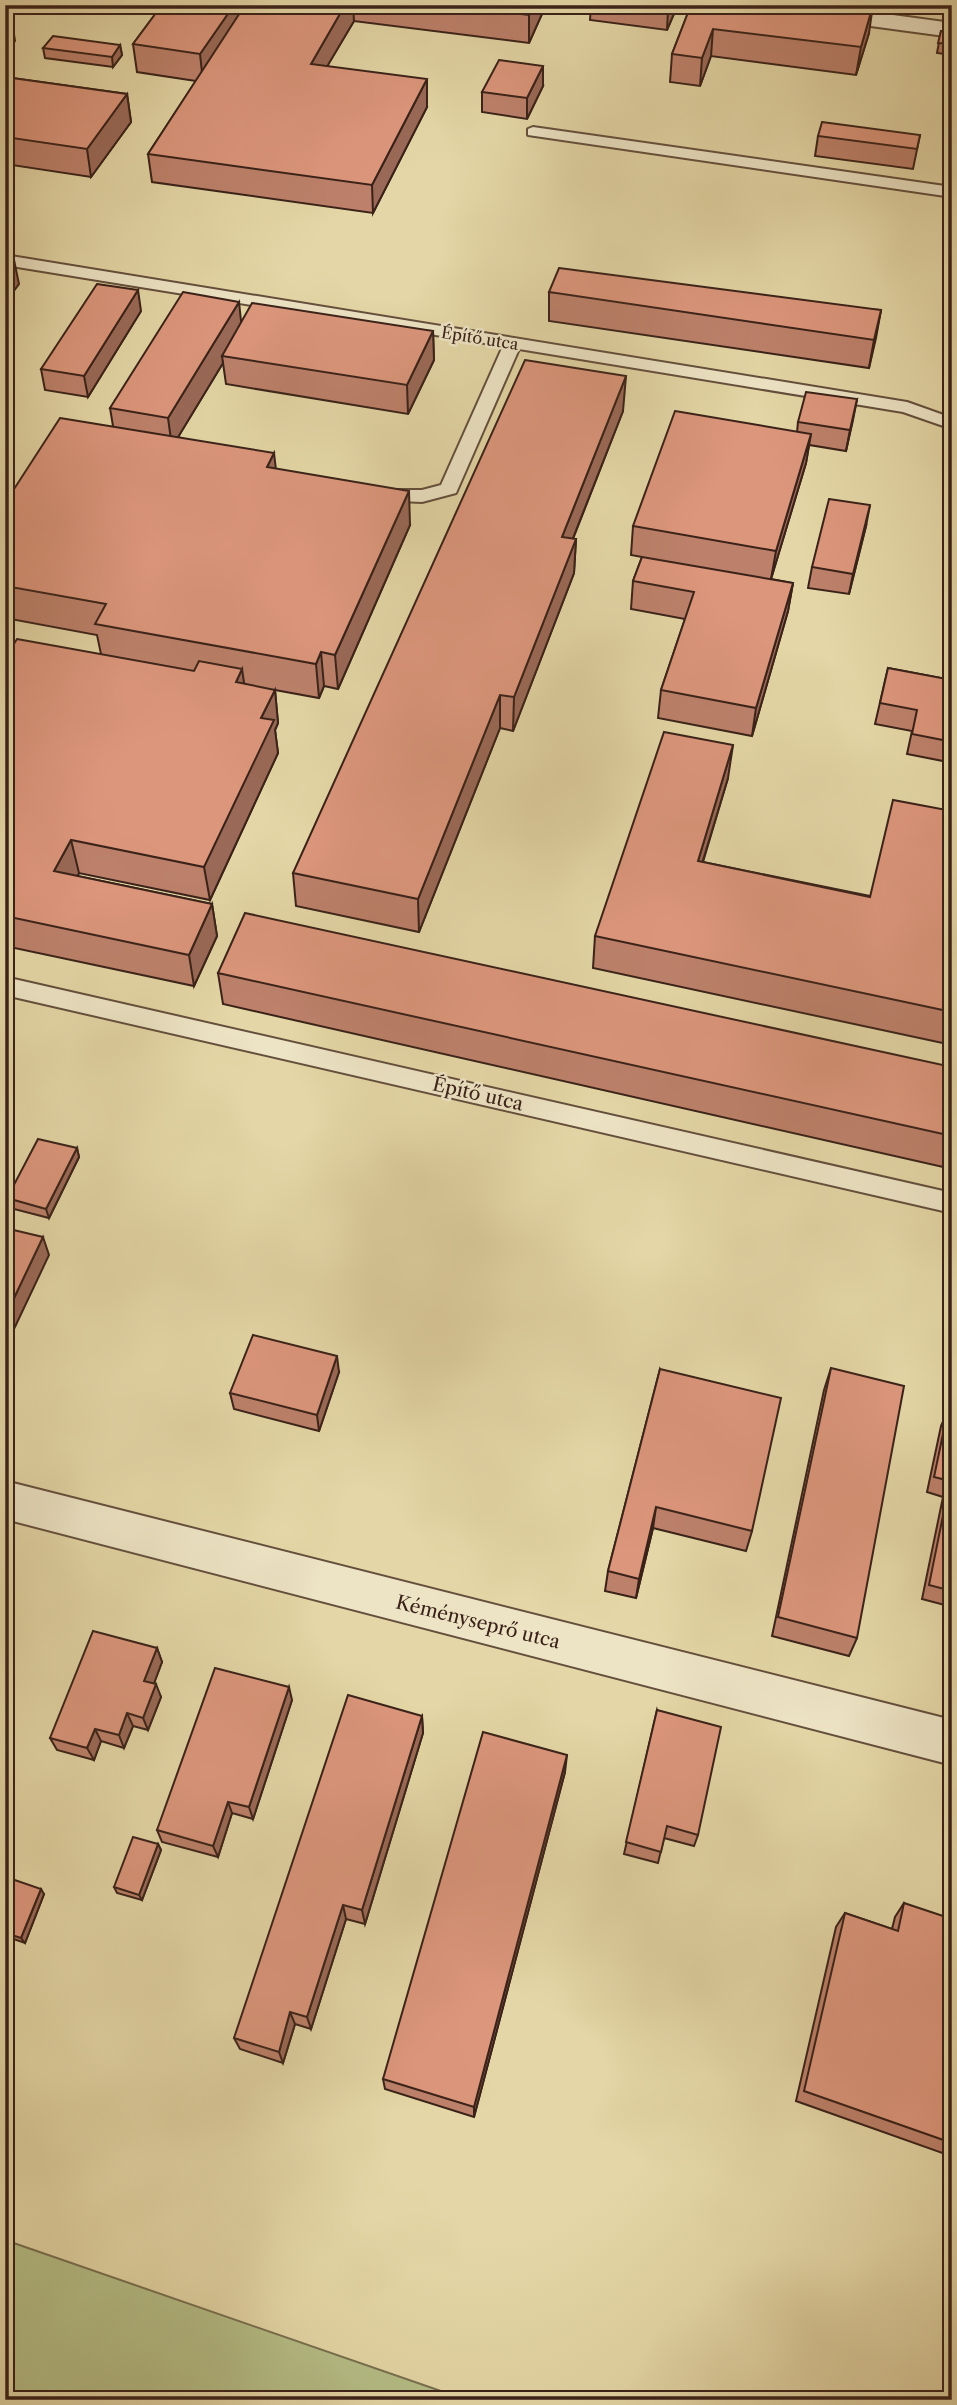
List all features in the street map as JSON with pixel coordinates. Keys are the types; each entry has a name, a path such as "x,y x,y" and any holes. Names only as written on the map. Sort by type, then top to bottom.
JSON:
{"street":[{"path":"767,5 952,30"},
{"name":"Kéményseprő utca","path":"5,1500 952,1743"}],"lane":[{"path":"533,132 952,192"},
{"name":"Építő utca","path":"5,260 907,407 952,424"},
{"path":"359,491 387,496 422,496 449,489 513,343"},
{"name":"Építő utca","path":"5,986 952,1203"}],"green space":[{"path":"5,2240 464,2399 464,2400 5,2400"}],"building":[{"path":"162,5 234,5 200,54 133,44"},
{"path":"245,5 345,5 311,64 427,79 372,185 148,154"},
{"path":"447,5 534,5 529,15"},
{"path":"629,5 670,5 668,10"},
{"path":"691,5 873,5 861,47 713,29 702,58 672,54"},
{"path":"5,20 12,21 5,29"},
{"path":"941,31 952,32 952,44 938,43"},
{"path":"53,36 120,45 112,57 43,48"},
{"path":"499,60 543,66 527,98 482,92"},
{"path":"5,77 127,94 87,149 5,137"},
{"path":"822,122 920,135 917,149 818,136"},
{"path":"5,254 13,255 5,266"},
{"path":"559,268 881,310 874,340 549,292"},
{"path":"97,284 138,290 84,376 41,369"},
{"path":"183,292 239,302 168,418 110,408"},
{"path":"252,303 433,331 407,385 222,356"},
{"path":"525,360 626,376 562,537 576,539 514,697 500,695 418,899 293,873"},
{"path":"806,392 857,399 850,430 798,422"},
{"path":"675,411 811,434 776,551 633,526"},
{"path":"60,418 274,453 267,467 409,491 335,655 321,652 316,664 95,624 106,604 5,586 5,503"},
{"path":"829,499 870,505 853,574 812,567"},
{"path":"642,557 793,583 756,708 661,690 694,592 633,581"},
{"path":"17,639 194,671 199,661 242,669 236,682 275,690 261,718 274,720 204,867 71,840 54,871 212,904 189,955 5,916 5,658"},
{"path":"888,668 952,680 952,726 948,741 912,734 917,710 880,703"},
{"path":"664,732 733,745 698,861 870,897 893,800 952,811 952,1012 595,936"},
{"path":"245,913 952,1067 952,1136 218,973"},
{"path":"38,1139 77,1148 46,1209 7,1198"},
{"path":"5,1228 43,1237 5,1317"},
{"path":"253,1335 337,1356 317,1415 230,1393"},
{"path":"831,1368 904,1386 857,1638 778,1617"},
{"path":"660,1369 781,1398 752,1531 656,1507 639,1579 608,1571"},
{"path":"948,1410 952,1411 952,1591 929,1585 950,1481 934,1477"},
{"path":"93,1631 157,1648 144,1681 156,1684 143,1718 127,1713 119,1735 95,1729 87,1748 50,1738"},
{"path":"215,1668 289,1687 249,1807 228,1802 213,1846 157,1830"},
{"path":"348,1695 422,1716 362,1910 343,1905 307,2017 290,2012 279,2052 234,2038"},
{"path":"657,1710 721,1727 698,1835 667,1826 661,1852 626,1842"},
{"path":"483,1732 567,1755 474,2107 383,2079"},
{"path":"133,1837 158,1844 139,1895 114,1887"},
{"path":"6,1877 41,1889 21,1938 5,1933"},
{"path":"904,1903 952,1919 952,2143 804,2091 845,1913 898,1931"}]}
